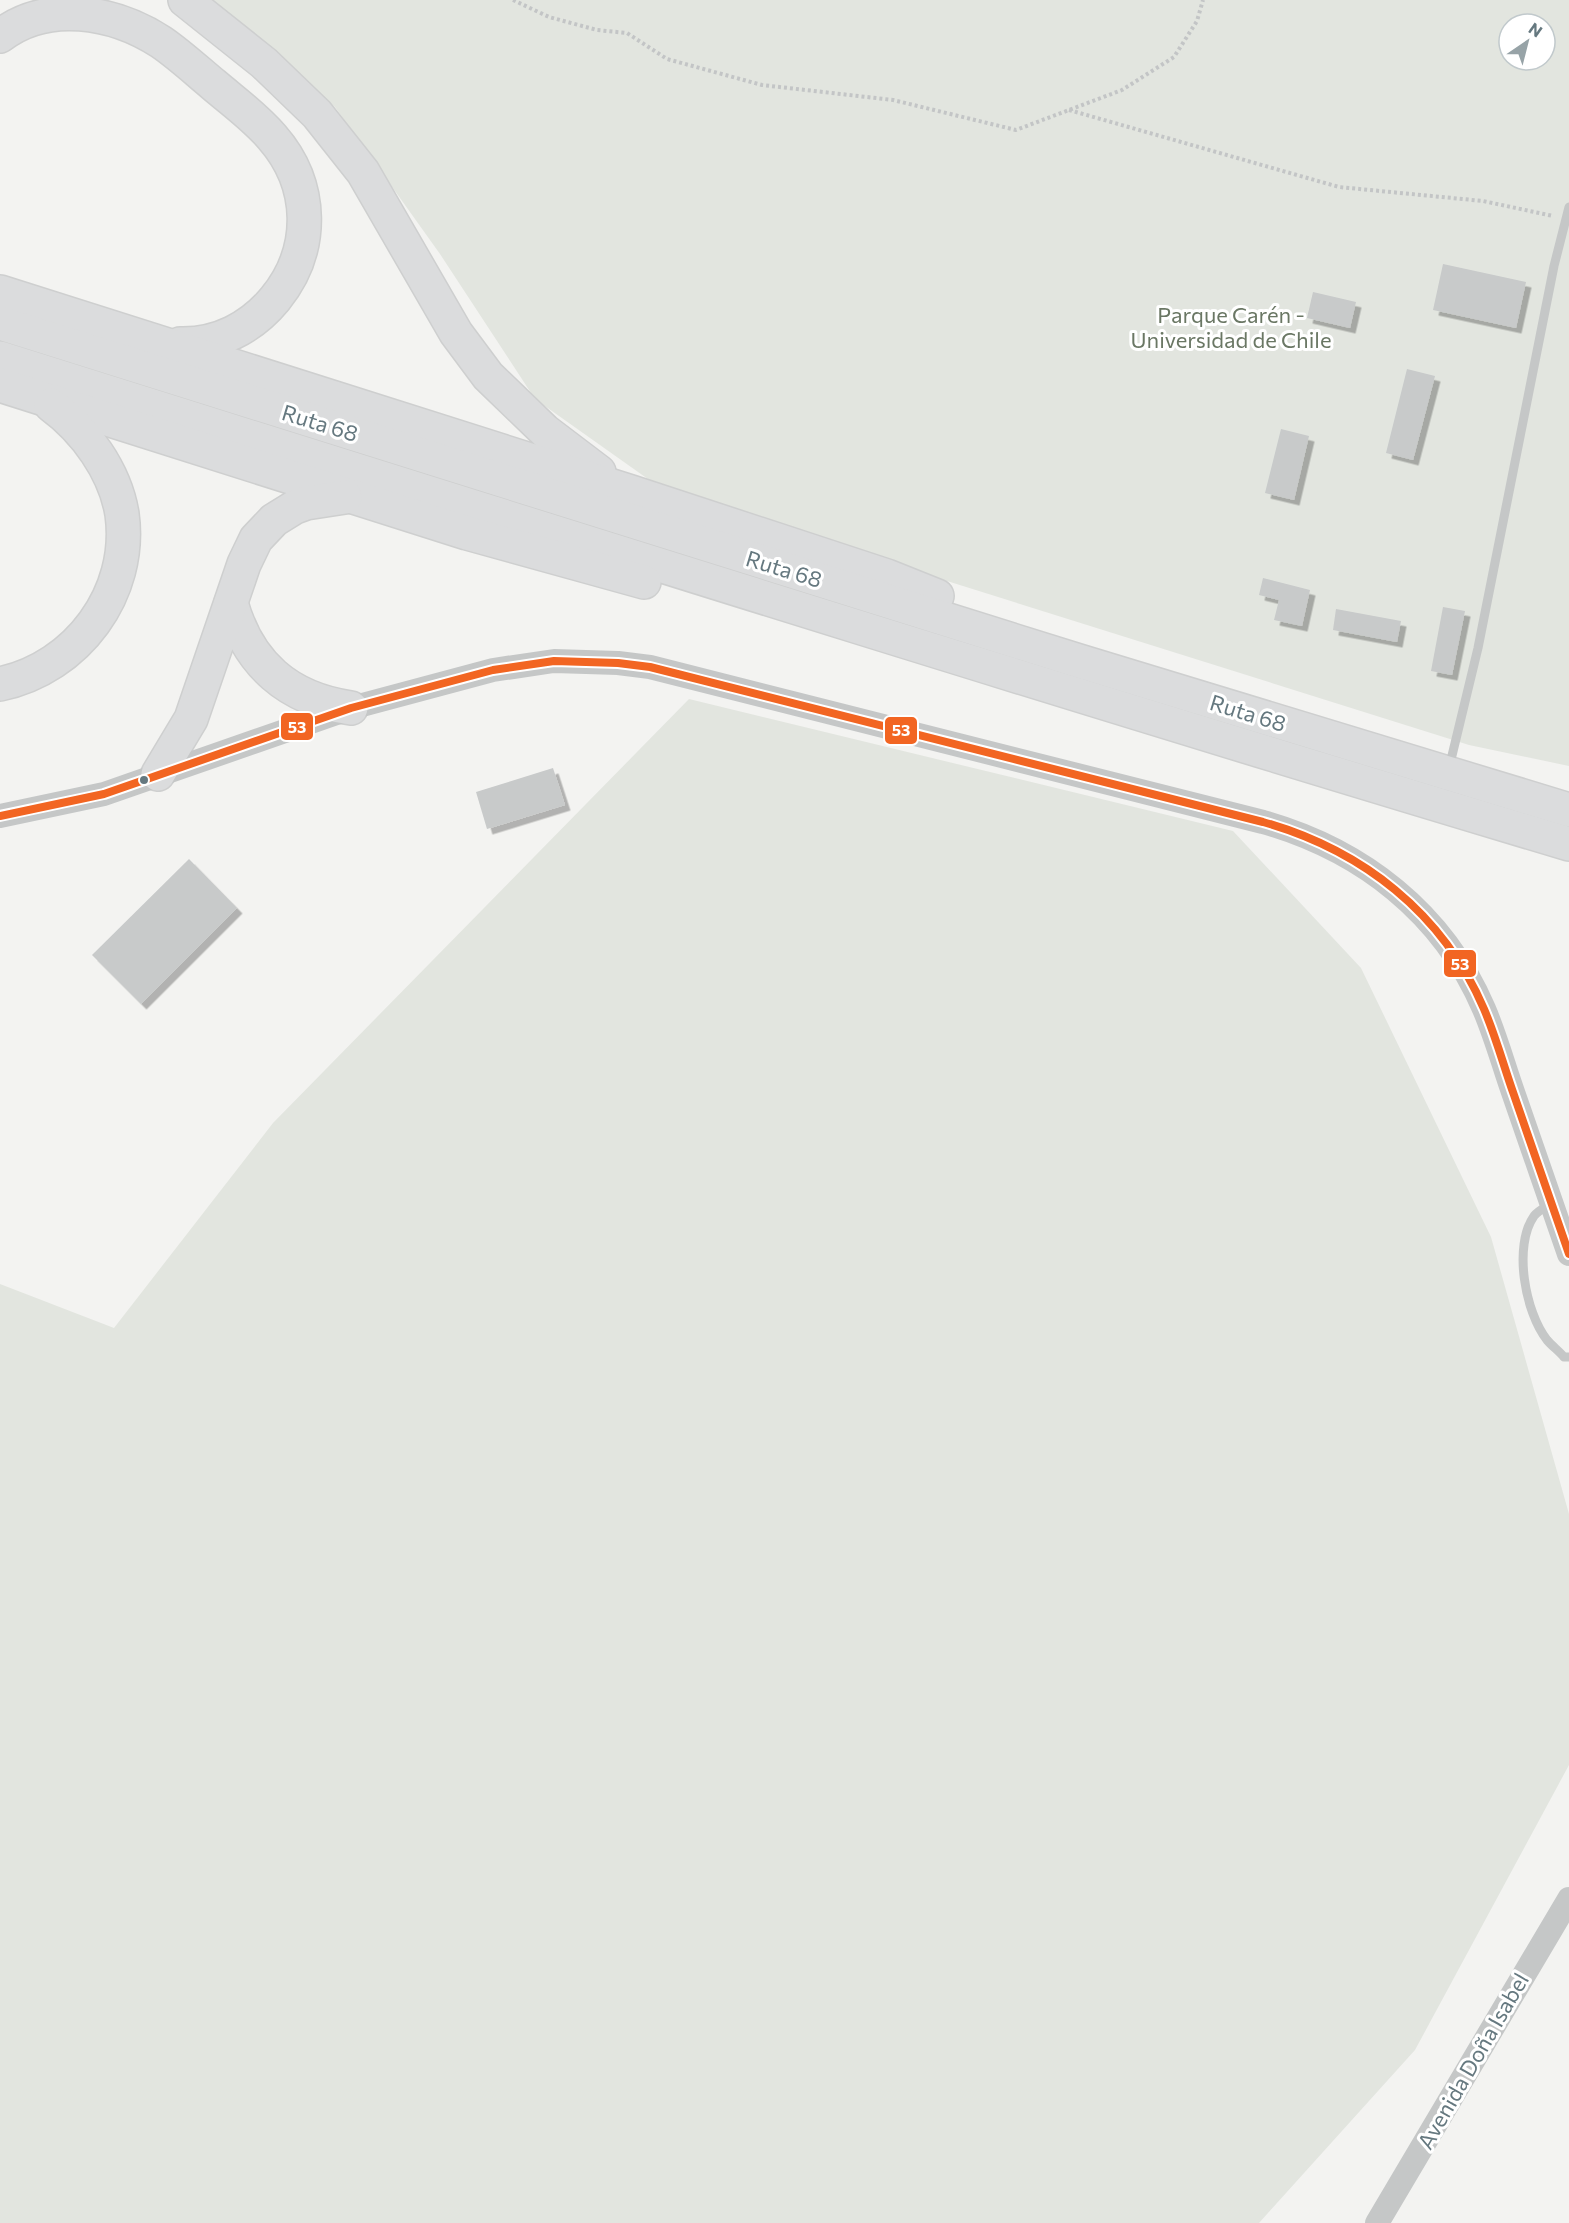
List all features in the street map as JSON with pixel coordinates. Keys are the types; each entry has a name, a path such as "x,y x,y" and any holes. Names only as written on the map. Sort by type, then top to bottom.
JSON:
{"highway":[{"path":"185,0 292,88 341,142 382,203 456,333 501,391 544,431 572,453 631,492"},
{"path":"0,36 21,21 61,11 89,12 123,23 152,37 176,53 259,123 284,152 300,189 305,221 303,247 292,276 263,313 243,328 230,335 201,343 168,344"},
{"path":"0,292 631,492 887,576 1079,661"},
{"name":"Ruta 68","path":"0,323 1079,661 1569,810"},
{"name":"Ruta 68","path":"0,358 843,623 1266,754 1569,844"},
{"path":"0,386 477,536 622,577 843,623"},
{"path":"0,684 42,669 73,648 85,636 105,606 113,588 122,550 121,512 106,470 84,436 42,398"},
{"path":"158,774 191,719 249,551 256,539 274,520 295,507 306,503 353,497"},
{"path":"231,603 245,640 269,671 283,683 315,701 351,708"}],"street":[{"path":"0,816 104,794 351,708 493,670 554,661 618,663 670,672 1263,822 1313,838 1364,866 1389,884 1434,928 1453,954 1484,1010 1569,1254"},
{"name":"Avenida Doña Isabel","path":"1377,2223 1569,1899"}],"lane":[{"path":"1447,773 1480,637 1554,266 1569,207"},
{"path":"1551,1203 1536,1213 1529,1224 1524,1239 1522,1258 1527,1290 1537,1322 1547,1340 1564,1357 1569,1357"}],"path":[{"path":"513,0 549,17 597,30 627,33 667,59 762,85 893,100 1016,130 1122,90 1174,57 1197,21 1203,0"},
{"path":"1068,110 1339,187 1483,201 1565,219"}],"green space":[{"name":"Parque Carén - Universidad de Chile","path":"205,0 1569,0 1569,766 1469,745 845,549 655,484 535,399 440,254 335,107"},
{"path":"689,699 1233,831 1361,968 1491,1237 1569,1514 1569,1765 1415,2050 1259,2223 0,2223 0,1284 114,1328 273,1123"}],"building":[{"path":"1443,264 1526,282 1516,328 1433,310"},
{"path":"1313,292 1356,302 1350,328 1307,318"},
{"path":"1407,369 1435,376 1413,460 1386,453"},
{"path":"1281,429 1309,436 1294,500 1265,493"},
{"path":"1263,578 1310,590 1302,626 1274,620 1279,600 1259,595"},
{"path":"1443,607 1465,611 1452,675 1431,671"},
{"path":"1336,609 1401,621 1397,642 1333,630"},
{"path":"553,768 565,805 487,829 476,792"},
{"path":"189,859 237,908 141,1004 92,955"}],"transit line":[{"name":"53","path":"0,816 104,794 351,708 493,670 554,661 618,663 650,667 1263,822 1299,834 1366,868 1422,915 1446,943 1467,975 1484,1009 1569,1254"}]}
